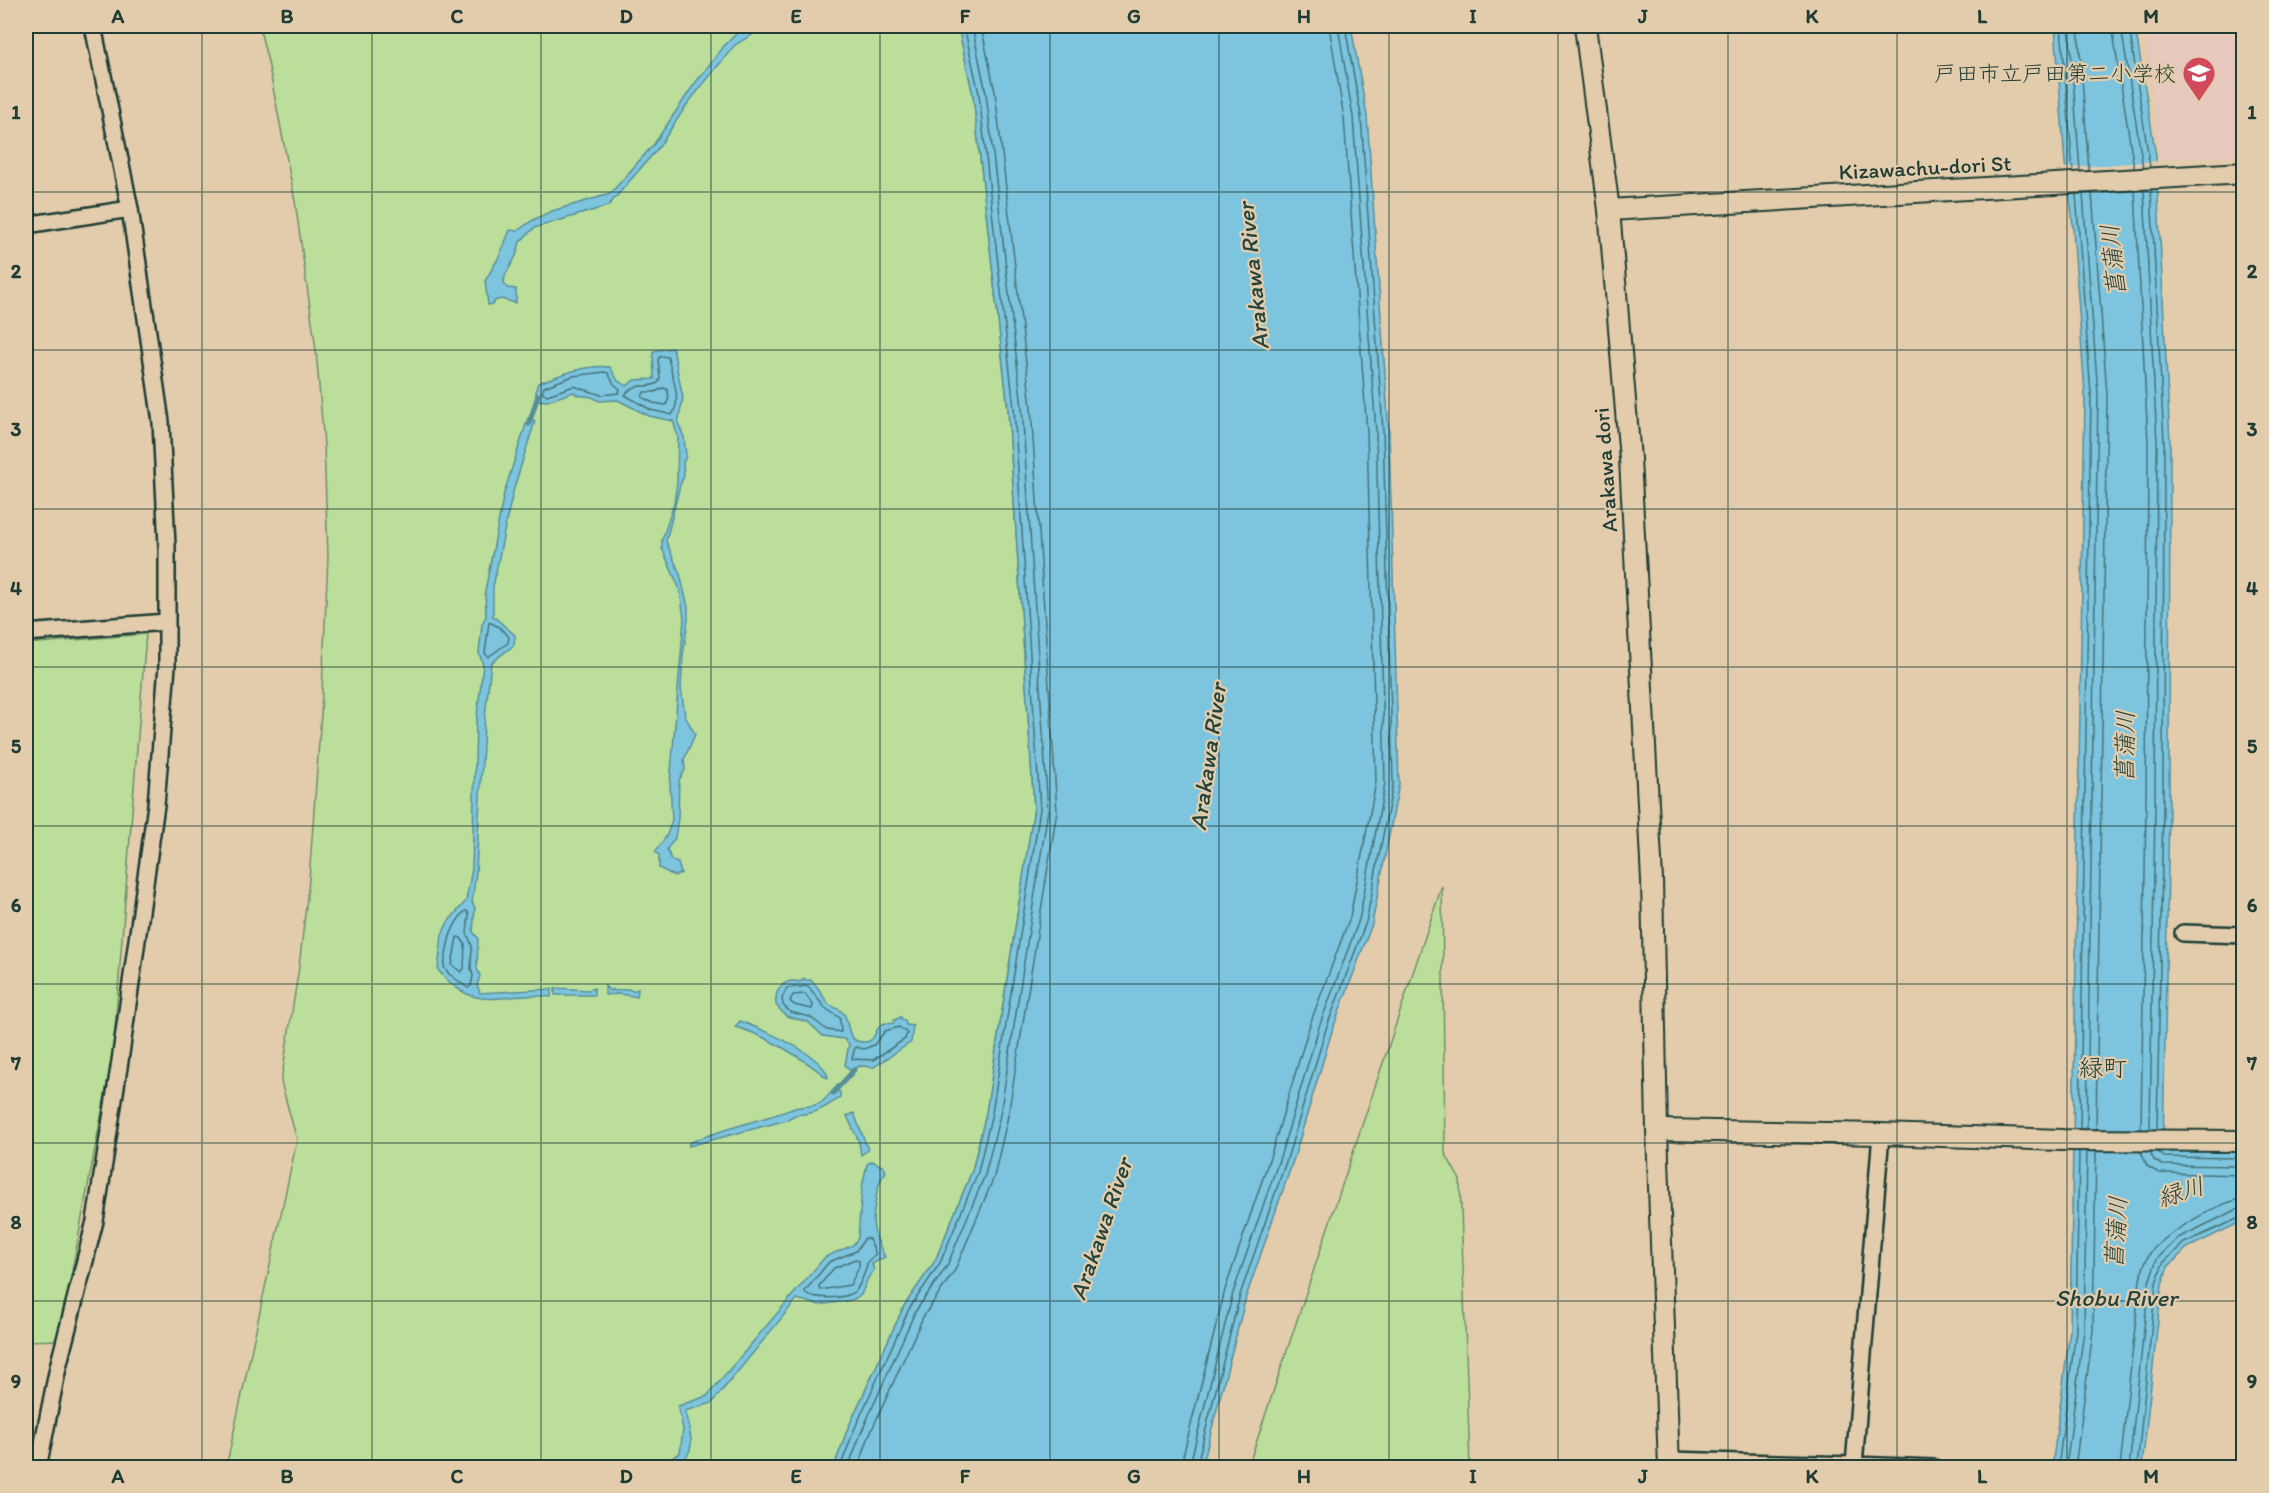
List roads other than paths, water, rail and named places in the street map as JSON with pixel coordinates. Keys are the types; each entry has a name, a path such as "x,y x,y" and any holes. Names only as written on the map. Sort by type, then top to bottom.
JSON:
{"street":[{"path":"38,1467 58,1367 95,1221 156,805 164,710 167,546 161,422 130,209 93,26"},
{"name":"Arakawa dori","path":"1585,26 1609,210 1630,459 1652,913 1669,1464"},
{"name":"Kizawachu-dori St","path":"1609,210 2244,172"},
{"path":"26,225 130,209"},
{"path":"26,633 166,622"},
{"path":"2183,933 2244,935"},
{"path":"1657,1130 2062,1140 2244,1141"},
{"path":"1854,1465 1881,1134"},
{"path":"1669,1464 1934,1467"}],"water":[{"path":"744,26 765,26 734,46 688,103 659,147 608,206 534,228 520,242 516,256 505,276 504,283 507,288 516,289 516,303 501,299 488,305 485,281 499,257 510,230 517,231 552,211 610,194 654,144 693,86 724,46"},
{"name":"Arakawa River","path":"958,26 1351,26 1367,116 1389,431 1399,784 1372,924 1332,1031 1294,1158 1246,1297 1202,1467 834,1467 848,1428 904,1306 935,1261 972,1171 986,1113 1034,808 1008,409 973,95"},
{"name":"Shobu River","path":"2055,26 2135,26 2156,156 2170,442 2169,806 2163,1151 2243,1152 2243,1221 2187,1248 2168,1267 2162,1284 2142,1467 2052,1468 2070,1330 2085,394"},
{"path":"673,348 683,398 678,423 684,437 686,456 683,463 684,476 666,541 680,574 688,607 681,688 685,716 695,734 684,760 685,770 679,780 675,838 667,849 671,860 678,863 681,873 674,876 659,868 659,855 655,852 667,835 672,820 670,783 684,619 680,590 662,548 662,540 674,503 678,437 673,421 649,416 618,400 599,401 592,397 577,395 574,392 547,401 536,400 538,383 592,367 610,367 618,381 627,386 634,380 654,379 653,351"},
{"path":"528,418 535,421 514,488 493,587 493,616 515,635 514,645 491,663 484,726 476,872 472,902 475,908 473,932 478,938 477,968 480,976 477,985 480,993 552,989 551,997 478,998 452,985 438,970 442,935 448,922 466,901 472,869 476,724 483,665 479,653 482,624 486,616 485,591 504,493"},
{"path":"804,978 813,982 829,1004 841,1010 854,1039 868,1042 881,1025 894,1023 894,1020 901,1017 905,1020 906,1025 913,1026 911,1042 874,1067 860,1066 850,1070 845,1065 849,1044 844,1039 823,1036 808,1022 786,1016 776,1005 779,989 785,983 800,982"},
{"path":"605,986 610,991 612,989 632,991 638,989 637,997 619,994 605,995"},
{"path":"555,988 589,990 594,988 594,995 555,995"},
{"path":"740,1021 776,1036 803,1051 824,1068 828,1077 771,1041 735,1027"},
{"path":"835,1089 840,1092 840,1098 818,1111 796,1115 787,1120 689,1146 689,1143 715,1133 795,1108 818,1104"},
{"path":"854,1113 868,1150 861,1155 859,1142 847,1116"},
{"path":"872,1161 884,1167 886,1172 879,1184 873,1219 877,1240 885,1257 872,1264 874,1270 861,1295 852,1300 819,1305 797,1299 712,1403 685,1411 691,1441 690,1451 684,1459 674,1465 658,1467 680,1453 683,1429 678,1406 707,1396 825,1257 853,1245 858,1238 862,1187 867,1164"}],"waterway":[{"path":"529,424 538,395"},
{"path":"833,1093 854,1070"}],"place":[{"name":"戸田市立戸田第二小学校","path":"2199,102"}],"district":[{"name":"緑町","path":"2103,1068"}],"water label":[{"name":"菖蒲川","path":"2113,260"},
{"name":"菖蒲川","path":"2125,746"},
{"name":"緑川","path":"2181,1192"},
{"name":"菖蒲川","path":"2116,1232"}]}
